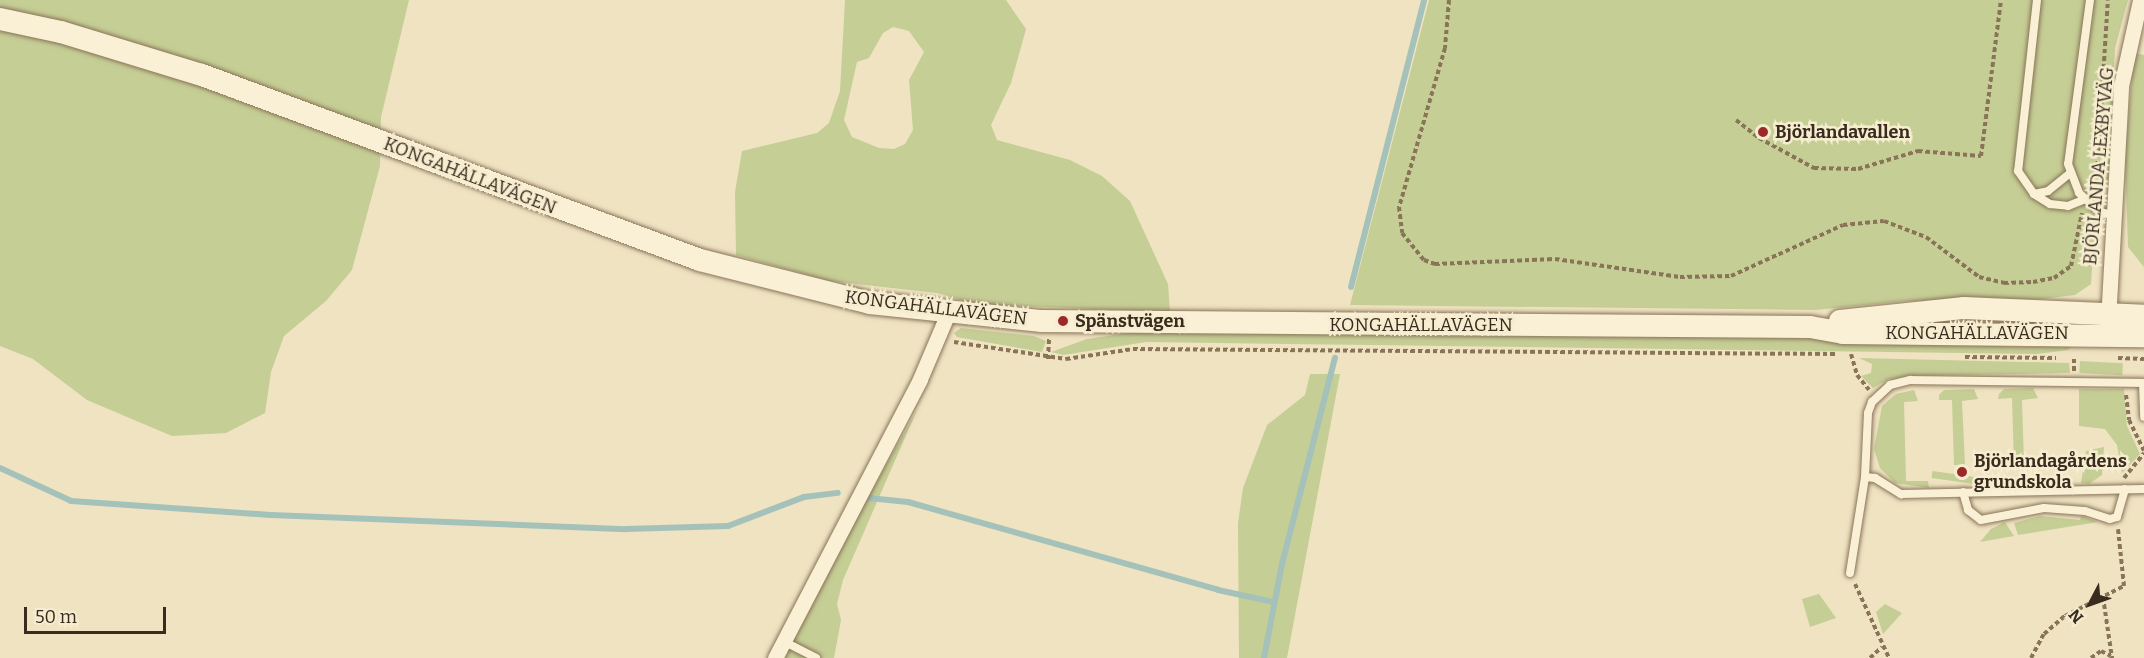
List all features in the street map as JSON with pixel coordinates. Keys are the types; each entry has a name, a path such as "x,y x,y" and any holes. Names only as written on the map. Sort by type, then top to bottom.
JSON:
{"street":[{"name":"BJÖRLANDA LEXBYVÄG","path":"2109,336 2112,216 2121,86 2140,0"},
{"name":"KONGAHÄLLAVÄGEN","path":"0,19 128,50 212,78 700,260 835,297 948,314 1163,323 1810,327 1964,308 2109,336 2144,336"},
{"path":"775,658 939,340 948,314"},
{"name":"KONGAHÄLLAVÄGEN","path":"2109,336 2144,316"}],"lane":[{"path":"2037,0 2017,155 2021,179 2034,194 2058,206 2085,199"},
{"path":"2090,0 2068,154 2069,174 2085,199 2100,212 2112,216"},
{"path":"2034,194 2048,191 2069,174"},
{"path":"1850,573 1865,477 1868,413 1876,396 1890,385 1910,380 2143,383 2144,417"},
{"path":"1865,477 1875,478 1901,494 2144,489"},
{"path":"1963,492 1968,510 1981,520 2044,508 2117,517 2125,489"},
{"path":"783,641 816,658"}],"path":[{"path":"1449,0 1445,48 1399,207 1402,233 1419,255 1435,264 1555,259 1680,277 1731,276 1843,225 1884,221 1926,237 1979,277 2004,283 2033,282 2054,278 2071,266 2077,250 2085,199 2095,192 2097,183 2108,0"},
{"path":"1736,120 1759,138 1814,168 1858,169 1918,151 1981,156 2001,0"},
{"path":"2109,336 2144,359"},
{"path":"1048,359 1049,338"},
{"path":"939,340 1025,351 1048,359 1104,356 1133,349 1862,355"},
{"path":"1851,354 1863,386 1876,396"},
{"path":"1961,357 2084,357"},
{"path":"2125,489 2124,474 2144,453"},
{"path":"2031,658 2044,634 2065,616 2124,586 2117,517"},
{"path":"1850,573 1888,658"},
{"path":"2103,597 2112,657"},
{"path":"1870,658 1882,647"},
{"path":"2091,658 2101,651 2112,657"}],"green space":[{"path":"0,0 409,0 381,117 380,166 352,270 326,301 284,336 271,372 265,413 226,433 172,436 87,400 33,359 0,346"},
{"path":"845,0 1006,0 1026,29 1011,83 991,125 997,140 1070,160 1102,176 1130,201 1168,284 1170,312 975,304 937,293 830,281 736,255 735,192 742,151 817,133 829,123 840,91","holes":["893,27 909,31 924,52 909,80 913,130 905,144 894,149 879,148 852,137 844,120 857,62 869,58 883,33"]},
{"name":"Björlandavallen","path":"1429,0 2128,0 2115,48 2108,181 2096,210 2091,284 2075,295 2042,299 1904,301 1816,310 1350,305"},
{"path":"2134,53 2144,55 2144,267 2128,247 2125,159"},
{"path":"961,328 1034,336 1046,341 1042,352 957,337 954,333"},
{"path":"1135,332 1818,337 2022,347 2073,345 2068,350 2037,354 1146,342 1063,355 1051,352 1087,339"},
{"path":"1859,358 2069,363 2070,373 1910,376 1889,379 1873,388 1861,376 1871,373 1872,364"},
{"path":"2080,361 2123,363 2122,375 2079,373"},
{"path":"1310,374 1340,374 1287,658 1239,658 1238,523 1243,488 1267,425 1305,395"},
{"path":"2033,388 2038,398 2022,400 2024,464 2014,464 2012,398 1998,399 1999,394 2004,389"},
{"path":"1974,389 1978,399 1962,401 1965,465 1954,465 1952,400 1939,400 1939,395 1944,390"},
{"path":"2079,389 2124,389 2127,426 2140,454 2122,473 2117,445 2105,429 2079,426"},
{"path":"1914,390 1918,401 1904,402 1906,481 1928,481 1929,488 1895,483 1880,468 1874,449 1882,406 1896,394"},
{"path":"917,410 843,580 837,604 841,620 834,658 785,658 817,587"},
{"path":"2104,447 2102,475 2089,484 2081,483 2086,451"},
{"path":"1933,471 1989,479 1988,486 1932,478"},
{"path":"1992,478 2047,478 2047,485 1992,485"},
{"path":"2040,516 2080,520 2081,516 2098,522 2018,535 2014,523"},
{"path":"2005,522 2014,536 1980,542 1991,529"},
{"path":"1819,594 1836,618 1810,627 1802,599"},
{"path":"1885,604 1902,613 1883,634 1876,612"}],"waterway":[{"path":"1351,287 1424,0"},
{"path":"1264,658 1282,564 1335,358"},
{"path":"0,468 71,501 271,515 626,529 728,526 804,497 838,493"},
{"path":"869,498 908,502 1218,590 1273,602"}],"place":[{"name":"Björlandavallen","path":"1763,132"},
{"name":"Spänstvägen","path":"1063,321"},
{"name":"Björlandagårdens grundskola","path":"1962,472"}]}
